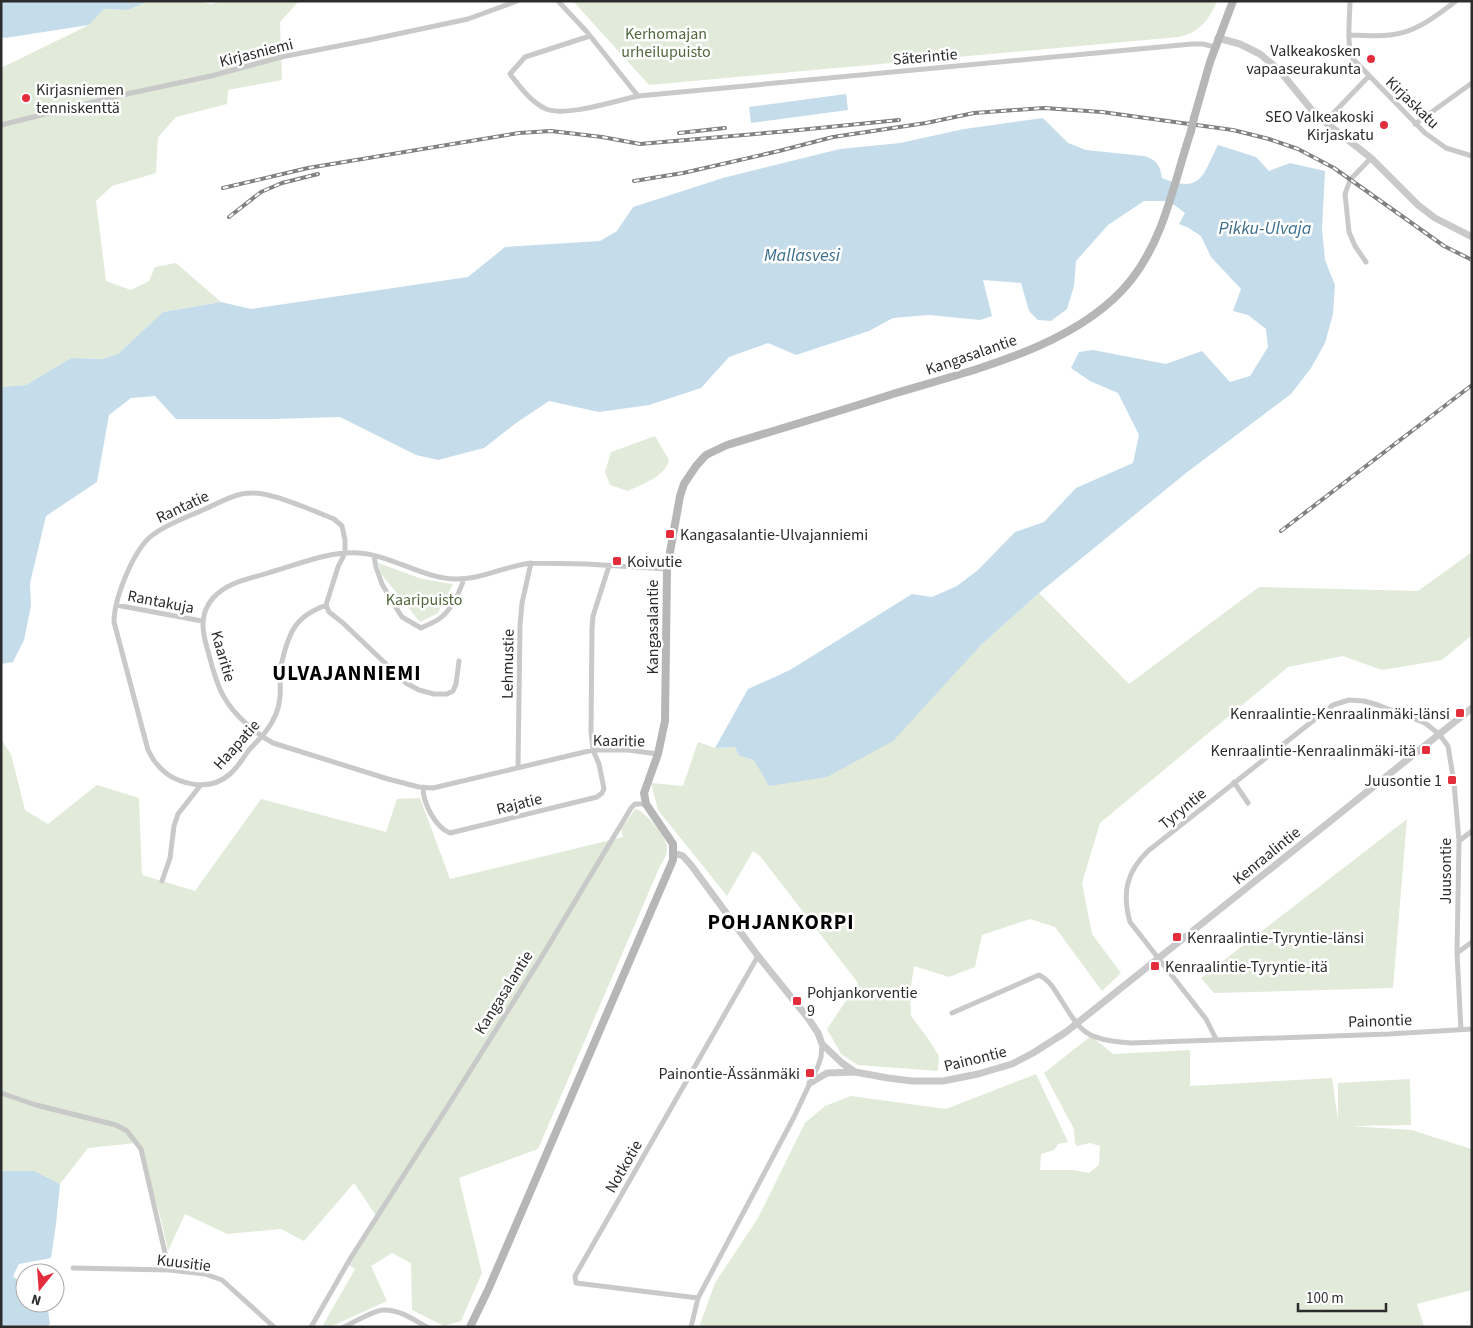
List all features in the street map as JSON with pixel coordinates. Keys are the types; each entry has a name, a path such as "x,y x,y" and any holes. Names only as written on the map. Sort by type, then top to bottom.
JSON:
{"main road":[{"name":"Kangasalantie","path":"646,804 644,794 658,754 665,721 667,569 680,496 684,484 696,466 706,455 727,445 998,362 1049,341 1089,319 1111,302 1131,280 1149,254 1167,211 1215,47 1233,1"},
{"path":"470,1327 488,1290 673,860 673,844 646,804"}],"street":[{"name":"Kirjasniemi","path":"1,124 211,76 281,57 468,19 517,1"},
{"path":"558,1 590,36 638,96"},
{"path":"1350,1 1350,54 1369,76"},
{"path":"1350,34 1389,36 1402,33 1429,21 1456,1"},
{"name":"Säterintie","path":"590,36 525,57 510,74 529,97 547,109 572,112 638,96 1193,44 1215,47"},
{"path":"1218,38 1240,44 1260,54 1279,70 1305,102 1325,122 1371,158 1418,205 1435,218 1472,237"},
{"name":"Kirjaskatu","path":"1325,122 1369,76 1425,134 1446,148 1472,156"},
{"path":"1415,124 1472,83"},
{"path":"1366,262 1355,246 1349,232 1346,194 1350,180 1371,158"},
{"name":"Rantatie","path":"200,786 180,781 169,775 156,764 148,750 114,622 116,605 123,582 141,548 152,535 169,525 238,495 252,493 266,494 334,519 342,526 346,540 345,553"},
{"path":"345,553 338,567 326,605 329,612 406,683 419,690 434,694 453,692 459,661"},
{"name":"Kaaritie","path":"658,754 628,750 593,750 433,788 388,779 273,743 262,737 232,708 223,696 203,636 202,621 204,612 213,598 224,589 242,580 318,558 345,553 362,553 374,556 448,579 485,576 531,563 667,569"},
{"path":"374,556 382,584 402,617 421,628 440,619 449,610 464,579"},
{"name":"Lehmustie","path":"518,768 520,625 522,603 531,563"},
{"path":"593,750 591,731 593,616 609,566"},
{"name":"Rantakuja","path":"116,605 202,621"},
{"name":"Haapatie","path":"200,786 222,780 231,774 269,729 277,713 281,698 280,670 289,637 296,624 310,612 326,605"},
{"name":"Tyryntie","path":"1216,1039 1206,1019 1130,922 1126,908 1126,894 1132,870 1138,861 1234,782 1333,705 1349,700 1364,701 1425,723 1440,734"},
{"name":"Kenraalintie","path":"1076,1024 1472,708"},
{"name":"Juusontie","path":"1440,734 1448,746 1454,783 1459,841 1457,953 1461,1030"},
{"name":"Rajatie","path":"423,787 424,798 435,819 443,830 450,833 597,797 604,789 599,764 593,750"},
{"path":"1234,782 1248,803"},
{"path":"162,881 170,858 174,826 178,814 200,786"},
{"name":"Kangasalantie","path":"311,1327 350,1259 525,983 631,808 634,804 646,804"},
{"path":"1459,841 1472,831"},
{"name":"Painontie","path":"674,853 683,856 691,865 758,956 808,1018 818,1033 822,1044 842,1063 855,1072 912,1081 943,1080 978,1074 1012,1064 1047,1045 1076,1024 1091,1036 1106,1041 1131,1043 1389,1034 1472,1029"},
{"path":"1457,953 1472,942"},
{"name":"Notkotie","path":"698,1298 576,1283 575,1276 758,956"},
{"path":"952,1013 1040,975 1048,979 1076,1024"},
{"path":"690,1327 698,1298 790,1126 818,1066 822,1044"},
{"path":"810,1083 827,1073 855,1072"},
{"path":"1,1093 36,1105 116,1126 127,1131 141,1150 169,1270"},
{"name":"Kuusitie","path":"73,1268 169,1270 204,1274 222,1280 274,1327"},
{"path":"344,1327 382,1309 408,1316 427,1327"}],"green space":[{"path":"149,1 196,1 211,4 226,1 299,1 280,22 282,80 228,90 227,104 176,117 158,137 156,173 112,186 96,201 106,281 131,290 149,281 155,267 176,263 221,302 163,312 118,354 102,359 71,358 26,385 1,387 1,68 89,25 104,9 128,10"},
{"name":"Kerhomajan urheilupuisto","path":"573,1 1217,1 1211,14 1203,24 1193,32 1179,37 649,85"},
{"path":"655,436 669,460 663,471 628,491 610,485 605,472 611,452"},
{"path":"1472,552 1472,635 1442,660 1382,670 1343,656 1288,667 1100,823 1082,883 1092,934 1121,973 1102,991 1055,927 1030,919 982,935 975,967 949,977 914,966 910,993 911,1016 939,1056 938,1071 858,1065 841,1054 827,1029 858,983 760,856 753,851 727,896 658,810 651,783 683,786 698,742 715,748 735,747 739,756 754,760 980,646 1039,593 1129,684 1259,587 1418,591"},
{"name":"Kaaripuisto","path":"378,563 422,579 453,584 438,613 420,622 382,575"},
{"path":"1,739 11,754 25,810 48,824 97,785 139,798 142,875 195,891 261,799 386,832 397,799 420,798 450,879 623,837 621,829 635,809 644,814 655,825 666,843 666,855 538,1149 459,1178 482,1273 461,1321 444,1326 412,1310 411,1263 392,1253 371,1266 387,1301 330,1327 322,1327 355,1269 349,1265 377,1217 354,1183 304,1241 281,1229 227,1234 185,1214 168,1251 146,1169 136,1143 88,1148 60,1184 34,1171 1,1171"},
{"path":"1407,819 1393,988 1214,993 1201,978"},
{"path":"1091,1036 1113,1054 1190,1050 1190,1086 1332,1078 1338,1120 1338,1083 1410,1079 1411,1125 1350,1126 1412,1130 1472,1148 1472,1290 1417,1304 1424,1327 699,1327 715,1283 758,1218 805,1123 825,1106 851,1096 946,1109 1036,1074 1068,1142 1058,1144 1054,1150 1041,1154 1040,1170 1073,1170 1089,1173 1099,1165 1100,1146 1090,1143 1077,1146 1074,1129 1044,1073"}],"water":[{"path":"1,1 149,1 128,10 104,9 89,25 5,38 1,37"},
{"path":"846,94 848,110 751,123 749,107"},
{"name":"Mallasvesi","path":"1043,118 1068,143 1086,150 1144,156 1155,161 1162,178 1185,184 1193,183 1199,179 1218,145 1256,157 1269,171 1290,163 1325,171 1322,229 1325,260 1335,285 1333,314 1325,343 1311,368 1291,394 1186,473 1039,593 980,646 893,741 827,777 769,786 754,760 739,756 735,747 715,748 748,689 790,670 912,594 932,597 957,586 978,570 1015,532 1044,522 1076,488 1133,463 1139,435 1118,393 1090,381 1071,368 1079,352 1093,350 1166,364 1202,351 1230,382 1250,376 1268,347 1266,329 1248,315 1233,311 1241,289 1211,257 1201,236 1179,224 1185,213 1169,201 1144,201 1108,225 1076,261 1074,286 1067,309 1051,321 1038,320 1029,311 1021,283 983,280 992,316 980,320 929,315 893,318 869,331 796,355 768,343 729,357 701,388 649,405 599,412 549,401 516,423 484,448 438,460 416,455 340,417 176,419 155,396 131,398 109,415 97,482 46,516 30,583 31,606 24,640 13,662 1,664 1,387 26,385 71,358 102,359 118,354 163,312 221,302 251,309 468,277 505,247 600,241 617,231 633,207 723,178 840,149 900,143 964,129"},
{"path":"1,1171 34,1171 60,1184 56,1224 51,1258 15,1263 13,1276 15,1278 15,1313 48,1313 50,1324 47,1327 1,1327"}],"railway":[{"path":"634,181 683,173 833,137 926,123 974,113 1044,108 1102,112 1233,130 1298,149 1334,168 1444,246 1472,260"},
{"path":"223,188 308,168 519,133 551,131 640,144 899,120"},
{"path":"679,133 725,128"},
{"path":"229,217 261,192 282,183 318,174"},
{"path":"1281,531 1472,385"}],"place":[{"name":"Valkeakosken vapaaseurakunta","path":"1371,59"},
{"name":"Kirjasniemen tenniskenttä","path":"26,98"},
{"name":"SEO Valkeakoski Kirjaskatu","path":"1384,125"},
{"name":"Kangasalantie-Ulvajanniemi","path":"670,534"},
{"name":"Koivutie","path":"617,561"},
{"name":"Kenraalintie-Kenraalinmäki-länsi","path":"1460,713"},
{"name":"Kenraalintie-Kenraalinmäki-itä","path":"1426,750"},
{"name":"Juusontie 1","path":"1452,780"},
{"name":"Kenraalintie-Tyryntie-länsi","path":"1177,937"},
{"name":"Kenraalintie-Tyryntie-itä","path":"1155,966"},
{"name":"Pohjankorventie 9","path":"797,1001"},
{"name":"Painontie-Ässänmäki","path":"810,1073"}],"district":[{"name":"ULVAJANNIEMI","path":"347,673"},
{"name":"POHJANKORPI","path":"781,922"}],"water label":[{"name":"Pikku-Ulvaja","path":"1265,228"}]}
